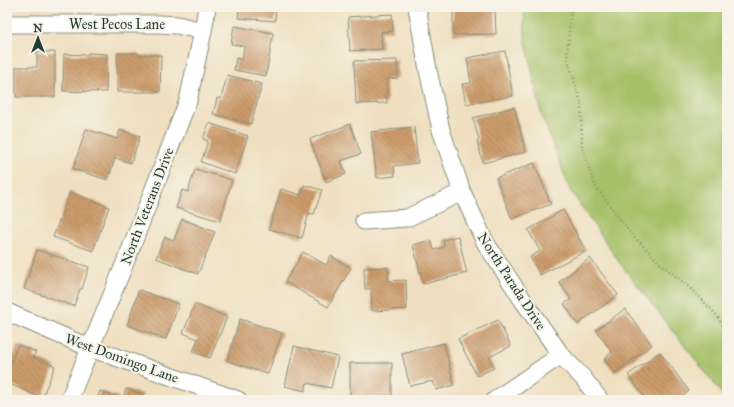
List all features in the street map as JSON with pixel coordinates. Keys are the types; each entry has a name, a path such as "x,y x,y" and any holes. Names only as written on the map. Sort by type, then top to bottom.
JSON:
{"street":[{"name":"North Veterans Drive","path":"69,400 129,253 188,101 203,31 206,7"},
{"name":"North Parada Drive","path":"417,7 428,70 440,122 462,192 485,242 561,356 583,378 600,400"},
{"name":"West Pecos Lane","path":"7,24 158,24 177,25 203,31"},
{"path":"364,221 407,218 462,192"},
{"name":"West Domingo Lane","path":"7,312 90,348 238,400"},
{"path":"495,400 561,356"}],"path":[{"path":"571,7 567,57 581,102 582,146 595,186 633,236 660,263 690,288 715,313 727,332"}],"green space":[{"path":"524,7 727,7 727,400 619,262 570,190 541,113 525,37"}],"building":[{"path":"239,7 276,7 275,21 238,18"},
{"path":"456,7 495,7 496,34 453,35 453,10 456,10"},
{"path":"392,14 393,31 381,32 382,49 350,51 348,17"},
{"path":"234,26 273,33 266,76 234,70 236,58 242,60 244,46 231,44"},
{"path":"505,51 513,96 466,104 462,84 471,83 467,58"},
{"path":"37,52 55,52 55,97 16,97 16,67 37,67"},
{"path":"88,53 107,54 106,92 63,91 64,54 88,55"},
{"path":"117,53 161,55 160,92 117,92"},
{"path":"397,60 398,78 386,79 387,103 356,104 354,61"},
{"path":"227,75 262,84 251,124 213,114 217,98 221,99"},
{"path":"514,107 526,152 483,163 473,118"},
{"path":"209,123 248,136 235,174 201,162 208,141 203,139"},
{"path":"350,124 361,154 341,161 346,174 326,182 310,139"},
{"path":"414,127 418,163 394,166 395,176 377,178 371,132"},
{"path":"86,129 117,139 120,130 140,136 131,163 115,158 108,180 73,169"},
{"path":"534,163 551,204 512,219 496,178"},
{"path":"195,169 232,180 220,221 176,208 182,190 188,192"},
{"path":"304,185 322,190 314,214 309,213 302,238 269,229 281,189 301,195"},
{"path":"70,192 109,207 93,251 53,237"},
{"path":"563,210 586,251 540,275 530,257 540,251 528,230"},
{"path":"182,219 215,232 198,274 156,258 165,237 174,240"},
{"path":"458,236 467,273 423,284 413,245 431,240 434,250 444,247 443,240"},
{"path":"37,250 89,267 82,289 80,289 74,306 24,289"},
{"path":"303,252 326,265 331,256 351,268 328,307 285,282"},
{"path":"590,258 618,295 578,324 564,304 571,299 559,282"},
{"path":"388,267 388,281 406,280 407,309 372,311 371,289 365,289 364,268"},
{"path":"139,290 179,304 166,339 127,325"},
{"path":"195,304 227,317 210,358 193,352 198,339 183,333"},
{"path":"625,309 652,345 615,373 604,359 612,352 596,330"},
{"path":"240,319 282,333 268,374 227,361"},
{"path":"498,320 511,346 489,357 494,368 477,376 458,339"},
{"path":"444,343 454,385 436,390 433,381 410,386 402,354"},
{"path":"18,345 36,352 33,357 55,366 42,398 7,383 7,372"},
{"path":"294,346 338,357 331,388 307,383 305,391 285,386"},
{"path":"660,352 689,391 678,400 639,400 644,396 628,375"},
{"path":"350,363 392,363 392,400 350,400"},
{"path":"126,389 143,394 141,400 97,400 100,391 123,399"}]}
